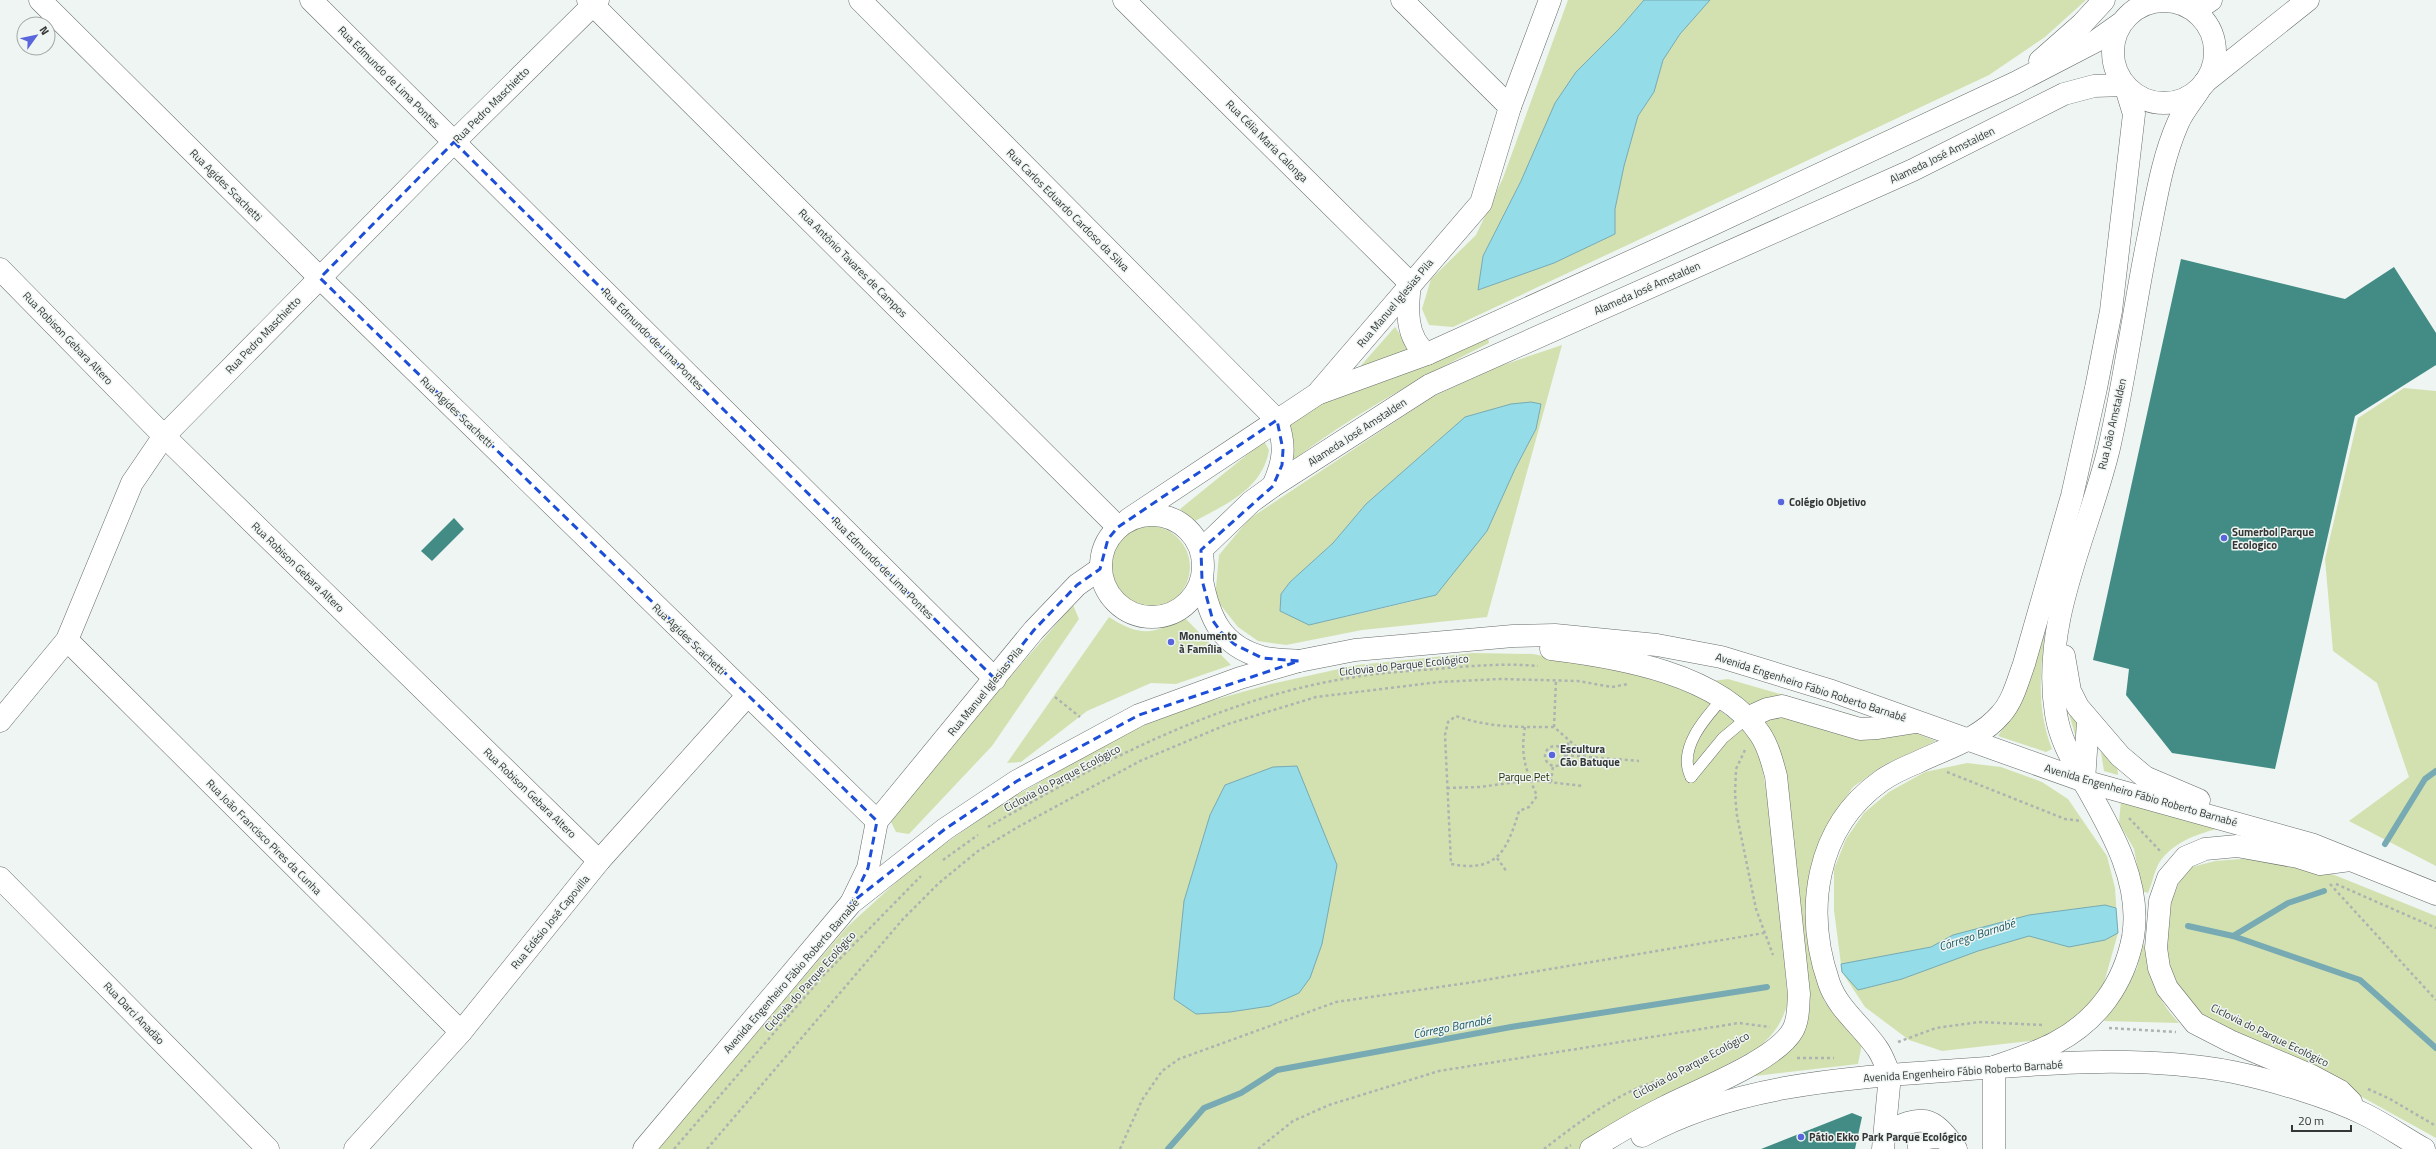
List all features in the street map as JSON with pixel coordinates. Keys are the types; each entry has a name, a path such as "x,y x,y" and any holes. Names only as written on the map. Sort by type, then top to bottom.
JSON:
{"street":[{"name":"Rua Agides Scachetti","path":"40,0 320,278 747,696 877,821"},
{"name":"Rua Edmundo de Lima Pontes","path":"311,0 996,679"},
{"name":"Rua Carlos Eduardo Cardoso da Silva","path":"860,0 1277,420"},
{"name":"Rua Célia Maria Calonga","path":"1124,0 1410,283"},
{"path":"1402,0 1510,107"},
{"name":"Rua Manuel Iglesias Pila","path":"1123,523 1317,394 1391,309 1410,283 1481,203 1510,107 1550,0"},
{"path":"2015,83 2082,24 2104,0"},
{"path":"2125,86 2139,97 2154,103 2170,104 2180,101 2202,86 2308,0"},
{"path":"1317,394 1427,354 2015,83 2096,41 2126,13 2141,6 2158,1 2189,3 2204,21 2211,33 2215,46 2215,60 2202,86"},
{"name":"Rua Pedro Maschietto","path":"0,720 67,640 132,483 164,436 593,2"},
{"name":"Rua Antônio Tavares de Campos","path":"593,2 1123,523"},
{"path":"1884,1141 1890,1075 1878,1049 1838,1002 1829,984 1818,935 1816,903 1822,867 1827,850 1842,822 1865,794 1881,781 1918,761 1967,740 1986,729 2002,713 2013,692 2024,664 2072,496 2111,311 2134,120 2134,114 2125,86 2114,66 2113,58 2112,44 2126,13"},
{"name":"Alameda José Amstalden","path":"1201,550 1251,502 1273,486 1430,385 1913,170 2064,94 2094,86 2125,86"},
{"name":"Rua João Amstalden","path":"1994,1067 2054,1044 2079,1027 2105,1003 2118,984 2127,962 2133,935 2131,887 2123,859 2112,832 2071,760 2062,737 2053,693 2053,664 2062,602 2109,450 2141,273 2169,147 2179,121 2202,86"},
{"name":"Rua Robison Gebara Altero","path":"0,269 164,436 599,861"},
{"path":"1410,283 1407,310 1418,348 1427,354"},
{"path":"1273,486 1282,465 1283,450 1282,436 1277,420"},
{"path":"1202,580 1187,604 1167,616 1143,617 1122,608 1106,591 1100,569 1102,553 1108,539 1123,523 1143,515 1157,515 1176,520 1191,533 1201,550 1203,560 1202,580 1213,621 1221,632 1239,646 1262,658 1299,661"},
{"name":"Rua Manuel Iglesias Pila","path":"877,821 996,679 1034,630 1077,585 1100,569"},
{"path":"2062,602 2065,675 2070,691 2088,721 2120,756 2145,777 2210,804 2236,823"},
{"name":"Avenida Engenheiro Fábio Roberto Barnabé","path":"644,1149 851,903 945,829 1018,781 1093,738 1139,715 1240,678 1299,661 1355,650 1471,640 1555,635 1657,645 1720,657 1825,689 2084,781 2311,844 2436,894"},
{"name":"Rua João Francisco Pires da Cunha","path":"67,640 461,1032"},
{"path":"1471,640 1502,647 1544,648 1627,661 1667,674 1722,698 1747,718 1760,734 1771,758 1776,776 1799,994 1797,1016 1793,1030 1775,1048 1755,1063 1584,1144"},
{"name":"Rua Edésio José Capovilla","path":"355,1149 461,1032 599,861 747,696"},
{"path":"1747,718 1767,709 1782,706 1860,729 1919,722"},
{"path":"2084,781 2088,721"},
{"path":"851,903 868,868 877,821"},
{"path":"2353,860 2320,864 2298,857 2237,846 2205,849 2186,857 2168,878 2160,901 2156,948 2159,968 2168,988 2195,1023 2230,1041 2310,1075 2340,1091 2364,1114"},
{"name":"Rua Darci Anadão","path":"0,878 268,1149"},
{"name":"Avenida Engenheiro Fábio Roberto Barnabé","path":"1619,1149 1677,1118 1706,1106 1750,1094 1890,1075 2117,1060 2182,1064 2235,1073 2277,1083 2364,1114 2424,1149"},
{"path":"1994,1067 1994,1149"},
{"path":"1884,1141 1908,1121 1928,1121 1945,1133 1956,1149"}],"lane":[{"path":"1722,698 1699,727 1687,753 1687,768 1691,776 1723,738 1747,718"},
{"path":"1913,1149 1913,1146 1938,1142 1952,1149"}],"path":[{"name":"Ciclovia do Parque Ecológico","path":"940,862 984,830 1106,761 1186,726 1253,701 1349,678 1498,664 1540,666"},
{"path":"707,1149 903,919 939,883 978,851 1018,827 1140,761 1228,724 1316,697 1439,682 1500,679 1578,681 1612,687 1630,684"},
{"path":"1554,727 1556,680"},
{"path":"1054,697 1080,717"},
{"path":"1525,727 1521,746 1524,764 1537,796 1529,807 1519,811 1511,839 1497,858 1486,865 1468,868 1451,864 1445,736 1448,722 1456,716 1491,726 1554,727 1588,757"},
{"path":"1563,749 1568,745 1569,739"},
{"path":"1553,746 1563,749 1565,755 1562,764 1552,766 1546,762 1545,752 1553,746"},
{"path":"1746,746 1736,769 1735,794 1746,865 1764,933 1774,962"},
{"path":"1565,755 1639,761"},
{"path":"1551,782 1552,766"},
{"path":"1940,769 2065,819 2085,821"},
{"path":"1447,788 1480,787 1531,780 1551,782 1561,785 1583,786"},
{"path":"2125,814 2166,857"},
{"path":"1497,858 1507,872"},
{"name":"Ciclovia do Parque Ecológico","path":"674,1149 822,977 927,871"},
{"path":"2327,880 2436,1000"},
{"path":"1120,1149 1142,1100 1162,1071 1179,1059 1336,1002 1467,983 1764,933"},
{"name":"Ciclovia do Parque Ecológico","path":"1766,1033 1774,1021"},
{"path":"1258,1149 1293,1121 1329,1105 1439,1072 1739,1023 1770,1027"},
{"path":"1792,1058 1835,1058"},
{"name":"Ciclovia do Parque Ecológico","path":"1544,1149 1615,1100 1650,1082 1683,1078 1676,1082"},
{"path":"2361,1086 2390,1099 2436,1126"},
{"path":"1565,1149 1584,1144"}],"highlighted area":[{"path":"454,142 995,679 1034,630 1077,585 1100,569 1108,539 1118,527 1277,420 1283,450 1282,465 1273,486 1201,550 1202,580 1213,621 1221,632 1234,644 1262,658 1299,661 1139,715 1017,781 945,829 851,903 868,868 877,821 320,278"}],"green space":[{"path":"1568,0 1644,0 1619,29 1521,181 1483,256 1479,290 1554,263 1615,234 1615,209 1624,166 1638,116 1654,92 1663,60 1680,34 1710,0 2086,0 2045,37 1989,75 1453,327 1429,325 1422,309 1431,279 1476,235 1503,178"},
{"path":"1395,327 1410,349 1357,370"},
{"path":"1488,338 1489,343 1386,398 1337,429 1289,463 1288,427 1315,404"},
{"path":"1562,345 1487,617 1362,630 1286,645 1258,641 1238,627 1215,598 1219,555 1249,519 1432,397 1500,366","holes":["1511,404 1536,429 1515,469 1414,601 1309,625 1281,594 1290,582 1333,543 1366,504 1465,417"]},
{"path":"2404,388 2436,391 2436,866 2349,821 2409,777 2377,683 2333,651 2325,559 2358,418"},
{"path":"1264,441 1269,450 1265,463 1259,475 1242,493 1231,501 1195,521 1180,509"},
{"path":"1149,526 1165,529 1178,538 1187,551 1190,567 1187,583 1178,596 1165,605 1149,608 1133,605 1120,596 1111,583 1108,567 1111,551 1120,538 1133,529"},
{"path":"1073,605 1079,619 992,746 909,834 896,832 890,820 896,808"},
{"path":"1183,616 1231,665 1176,684 1151,683 1087,711 1021,762 1007,763 1109,617 1129,628 1146,631 1164,627"},
{"path":"2046,622 2042,655 2041,701 2043,717 2052,749 2046,752 1998,736 2015,709"},
{"name":"Parque Pet","path":"1473,653 1533,654 1640,675 1702,697 1742,727 1759,749 1772,825 1788,1001 1781,1021 1769,1038 1758,1048 1597,1134 1578,1149 657,1149 847,927 916,864 1003,803 1128,732 1192,706 1271,684 1357,665"},
{"path":"1728,679 1857,716 1860,724 1750,706 1712,681"},
{"path":"2064,697 2080,723 2080,751"},
{"path":"1782,712 1910,731 1936,741 1884,765 1853,787 1826,827 1812,862 1806,900 1810,948 1824,1001 1862,1044 1858,1064 1755,1076 1753,1073 1796,1043 1810,1006 1776,743 1763,718"},
{"path":"2100,746 2117,764 2118,775 2104,771"},
{"path":"1967,763 2001,767 2042,782 2068,799 2107,856 2115,888 2118,933 2104,983 2082,1014 2038,1040 1942,1051 1909,1040 1865,1007 1842,972 1834,910 1834,869 1846,839 1864,813 1889,792 1925,772"},
{"path":"2121,800 2216,829 2192,837 2170,850 2159,863 2148,893 2142,891 2134,849 2119,823"},
{"path":"2266,857 2327,872 2436,916 2436,1138 2344,1087 2234,1035 2191,1009 2176,987 2166,954 2167,912 2181,878 2192,867 2215,861"},
{"path":"2144,943 2155,986 2164,1004 2179,1023 2104,1021 2137,968"}],"water":[{"path":"1644,0 1710,0 1680,34 1663,60 1654,92 1638,116 1624,166 1615,209 1615,234 1554,263 1478,290 1483,256 1521,181 1555,103 1576,72 1619,29"},
{"path":"1531,402 1541,404 1536,429 1515,469 1487,531 1436,595 1309,625 1280,611 1281,594 1290,582 1333,543 1366,504 1465,417 1511,404"},
{"path":"1297,766 1337,865 1322,944 1310,978 1299,993 1270,1006 1230,1012 1196,1014 1174,999 1184,901 1210,815 1225,785 1273,767"},
{"path":"2105,905 2116,908 2118,933 2105,940 2069,947 2029,936 1978,951 1902,979 1858,990 1842,972 1841,964 1931,947 1953,935 2029,915"}],"building":[{"name":"Sumerbol Parque Ecologico","path":"2181,259 2345,299 2394,267 2436,333 2436,365 2355,416 2275,769 2172,753 2126,695 2129,669 2093,660"},
{"path":"454,518 464,529 432,561 421,551"},
{"path":"1852,1113 1862,1117 1855,1149 1761,1149"}],"waterway":[{"name":"Córrego Barnabé","path":"2385,844 2425,779 2436,771"},
{"name":"Córrego Barnabé","path":"2233,936 2288,903 2324,891"},
{"path":"2188,926 2233,936 2360,980 2436,1048"},
{"name":"Córrego Barnabé","path":"1168,1149 1204,1108 1241,1093 1277,1070 1511,1027 1767,987"}],"place":[{"name":"Colégio Objetivo","path":"1781,502"},
{"name":"Sumerbol Parque Ecologico","path":"2224,538"},
{"name":"Monumento à Família","path":"1171,642"},
{"name":"Escultura Cão Batuque","path":"1552,755"},
{"name":"Pátio Ekko Park Parque Ecológico","path":"1801,1137"}]}
